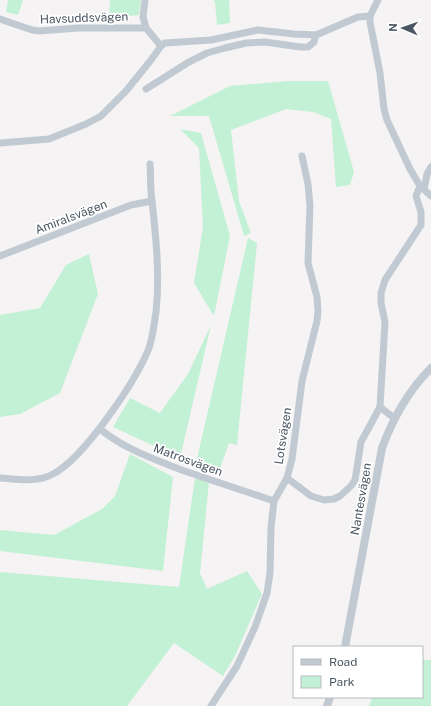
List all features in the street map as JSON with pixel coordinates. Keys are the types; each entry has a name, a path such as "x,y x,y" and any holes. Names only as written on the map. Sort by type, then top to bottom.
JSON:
{"street":[{"path":"145,0 144,17 146,28 161,46"},
{"path":"378,0 370,16 370,22 380,73 384,109 387,120 410,169 422,188 431,196"},
{"path":"0,143 49,139 101,116 126,91 161,46 169,42 196,42 211,40 258,30 316,35 358,16 370,16"},
{"name":"Havsuddsvägen","path":"0,20 39,31 78,28 146,28"},
{"path":"146,89 207,53 246,43 265,42 308,47 314,42 316,35"},
{"name":"Lotsvägen","path":"211,706 237,666 256,627 267,593 270,573 274,500 287,478 295,447 304,369 315,332 318,311 316,290 308,264 310,206 307,177 302,156"},
{"path":"0,478 28,480 43,479 53,475 68,464 100,429 138,370 149,347 156,312 158,267 150,164"},
{"path":"287,478 315,498 329,500 340,496 355,480 361,442 380,407 385,322 381,303 381,293 385,280 421,225 421,212 416,196 422,188 431,167"},
{"name":"Amiralsvägen","path":"0,256 131,205 152,201"},
{"name":"Nantesvägen","path":"345,646 382,448 394,418 411,392 431,368"},
{"path":"380,407 394,418"},
{"name":"Matrosvägen","path":"100,429 124,445 147,457 214,482 274,500"}],"green space":[{"path":"8,0 23,0 18,15 6,12"},
{"path":"110,0 141,0 139,15 109,18"},
{"path":"213,0 229,0 230,23 217,25 215,2"},
{"path":"288,81 328,81 354,172 350,185 336,187 331,119 313,112 286,109 231,130 239,201 251,233 244,236 209,116 170,116 230,86"},
{"path":"180,129 201,133 230,236 214,316 194,283 203,227 199,148"},
{"path":"248,238 257,243 237,445 229,443 219,471 196,463"},
{"path":"89,254 98,294 60,393 20,414 0,417 0,315 40,308 66,265"},
{"path":"211,325 180,458 113,427 130,398 160,413 188,374"},
{"path":"130,454 173,477 163,571 0,551 0,530 54,535 102,509 115,496"},
{"path":"195,478 209,482 200,573 207,589 247,571 262,594 235,656 223,676 174,643 127,706 0,706 0,572 179,587"},
{"path":"423,660 431,660 431,706 369,706 372,698 423,698"}]}
